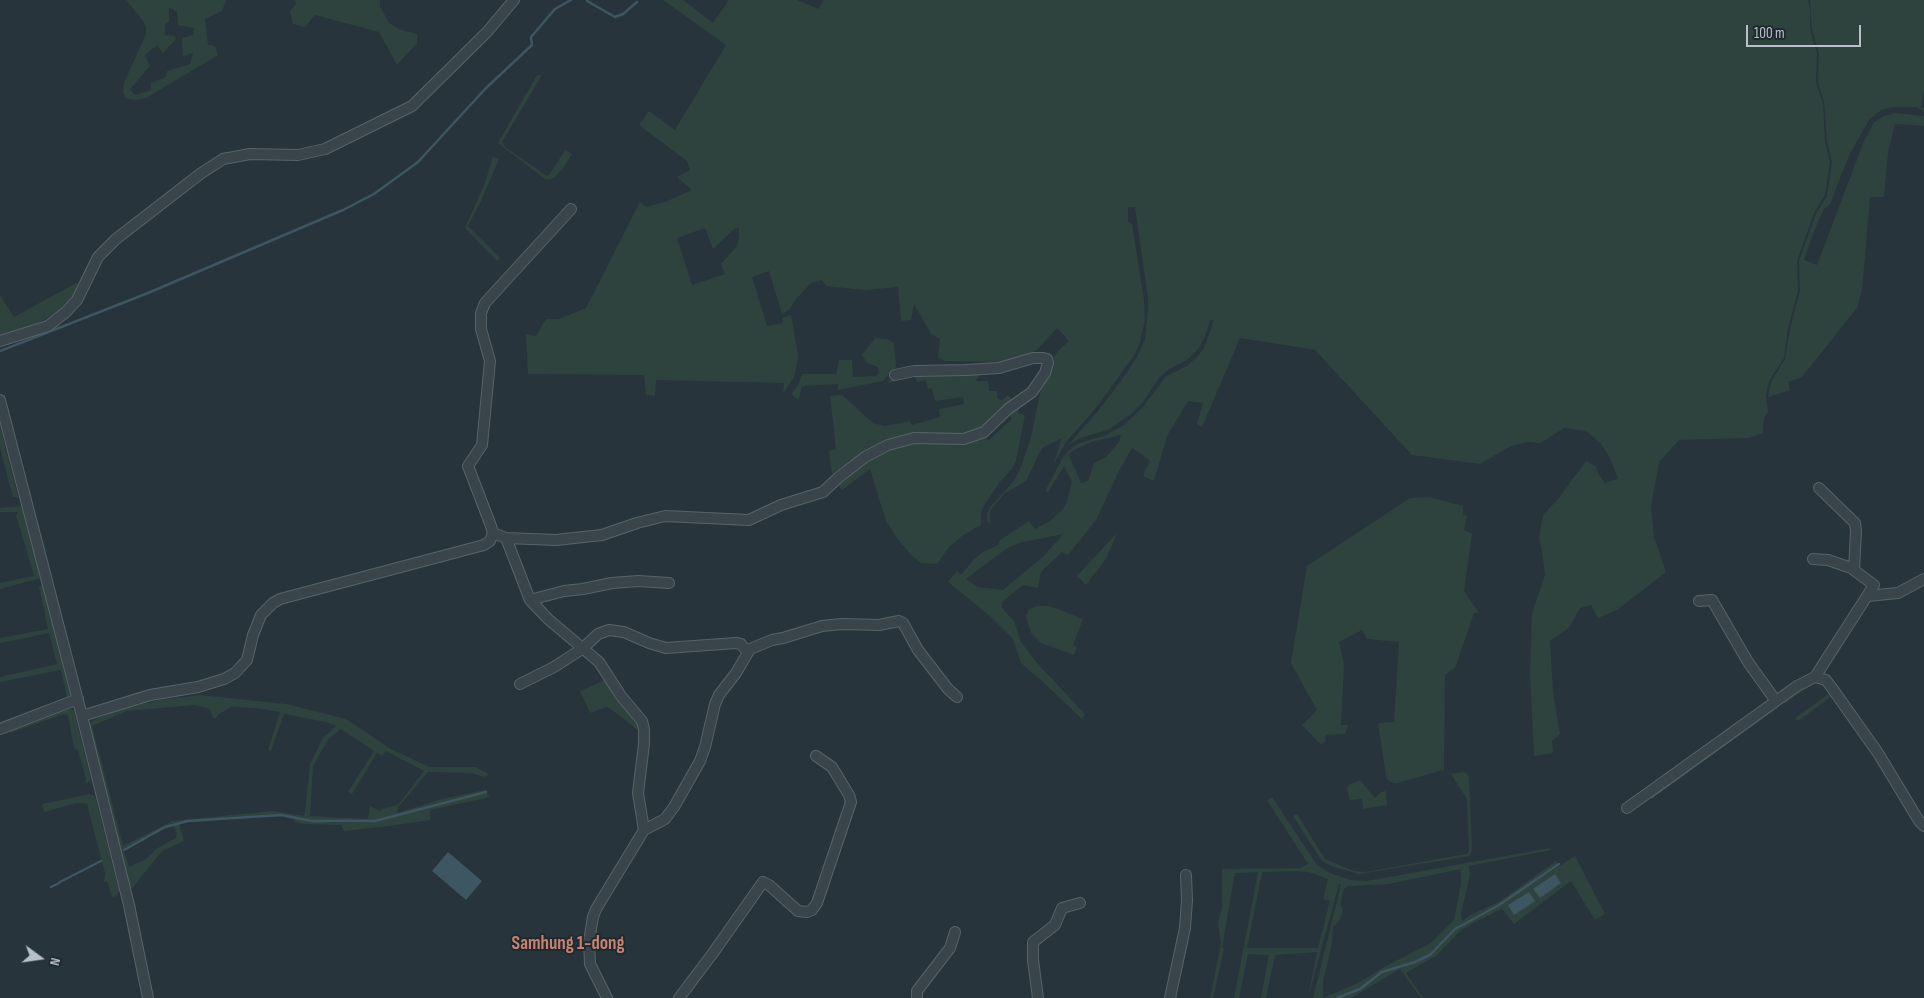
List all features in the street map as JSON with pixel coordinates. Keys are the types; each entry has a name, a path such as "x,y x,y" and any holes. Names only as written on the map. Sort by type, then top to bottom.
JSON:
{"street":[{"path":"0,341 48,326 66,312 77,300 98,257 116,239 200,174 224,159 250,154 298,155 325,149 412,106 487,32 514,0"},
{"path":"82,716 150,695 198,687 224,679 235,672 247,660 253,635 262,615 273,603 280,599 484,545 490,541 492,533 488,517 468,466 482,445 490,361 481,329 480,313 484,303 571,209"},
{"path":"492,533 506,538 556,540 602,535 665,516 749,520 781,505 823,492 838,477 865,457 888,444 914,438 964,439 984,432 1008,409 1032,392 1048,363 1043,358 1032,358 999,368 914,371 895,375"},
{"path":"0,400 78,699 129,905 148,998"},
{"path":"1819,488 1855,523 1854,570"},
{"path":"506,538 530,600 548,619 599,662 643,725 645,734 638,793 644,830"},
{"path":"1626,808 1797,686 1815,677 1874,585 1841,563 1828,560 1813,560"},
{"path":"1867,596 1898,593 1924,579"},
{"path":"530,600 564,591 612,583 638,581 669,583"},
{"path":"1698,601 1712,600 1748,662 1776,701"},
{"path":"607,998 590,964 589,941 593,917 644,830 665,819 674,807 700,762 719,695 736,673 747,652 756,646 772,640 822,626 842,624 879,625 899,621 903,623 918,650 948,689 958,696"},
{"path":"520,684 554,667 604,631 613,630 635,636 666,648 736,643 741,644 747,652"},
{"path":"1815,677 1826,680 1832,688 1878,753 1919,821 1924,826"},
{"path":"0,729 78,699"},
{"path":"679,998 763,882 769,885 798,911 807,912 812,910 817,903 851,802 850,795 832,767 816,756"},
{"path":"1170,998 1185,928 1186,875"},
{"path":"1038,998 1032,942 1055,925 1062,908 1080,903"},
{"path":"917,998 917,991 950,948 955,932"}],"green space":[{"path":"126,0 226,0 222,11 205,19 208,45 215,46 218,55 146,98 136,100 125,97 123,91 124,83 146,34 146,27 142,19","holes":["169,7 177,12 178,25 194,28 193,35 182,38 183,56 193,53 190,64 167,71 166,77 151,83 151,90 135,95 130,89 150,66 145,55 157,45 163,53 176,39 175,36 165,35 165,24 169,22"]},
{"path":"295,0 380,0 380,6 389,23 401,30 417,34 417,43 397,65 379,32 315,15 305,27 293,24 290,11 296,4"},
{"path":"663,0 683,0 713,23 729,0 797,0 819,9 823,0 1808,0 1810,29 1817,54 1816,82 1823,103 1825,142 1830,162 1825,195 1814,213 1797,261 1798,291 1788,328 1784,358 1769,381 1766,396 1768,412 1763,424 1763,433 1748,438 1679,440 1659,462 1651,507 1654,537 1666,572 1617,610 1598,618 1591,605 1580,608 1569,628 1550,641 1553,692 1560,734 1552,741 1553,753 1534,756 1530,675 1532,613 1545,575 1539,538 1543,515 1558,499 1586,461 1596,466 1599,475 1605,483 1618,479 1610,458 1602,445 1586,431 1564,428 1541,443 1528,442 1511,446 1480,464 1412,455 1315,350 1240,338 1202,427 1197,424 1203,403 1188,401 1167,436 1154,481 1143,476 1150,460 1132,448 1096,520 1068,555 1062,552 1041,572 1038,588 1023,585 1002,602 1002,608 1014,621 1021,642 1037,663 1085,714 1082,719 1021,663 1013,639 990,616 948,582 957,571 961,575 974,559 983,552 998,545 1000,540 1029,521 1035,529 1050,521 1063,509 1067,502 1072,482 1064,466 1048,492 1045,491 1064,455 1077,444 1106,435 1124,425 1143,407 1166,376 1187,366 1204,348 1214,320 1210,320 1205,337 1198,349 1187,360 1166,371 1143,402 1131,414 1110,429 1081,438 1068,445 1098,411 1123,378 1137,357 1145,339 1148,299 1135,207 1128,207 1128,222 1132,224 1144,300 1145,320 1135,354 1096,408 1066,442 1053,465 1062,438 1042,448 1026,481 1005,493 990,511 990,525 987,521 987,514 990,507 1014,481 1021,467 1031,437 1042,383 1051,362 1058,351 1069,341 1057,328 1038,349 1024,356 1004,362 945,361 938,357 940,339 931,334 914,304 911,320 901,321 898,287 866,290 826,286 822,280 811,283 796,299 790,309 782,314 769,271 752,277 767,326 783,323 782,318 791,315 797,349 798,358 794,377 783,394 784,383 656,380 655,396 646,395 644,375 528,374 526,334 536,336 546,319 559,319 586,308 640,202 646,207 665,202 692,190 677,177 690,170 687,161 639,125 649,111 675,130 726,45","holes":["705,228 713,249 734,229 739,228 737,246 721,264 725,274 692,285 677,238","1121,435 1119,442 1106,457 1094,463 1088,481 1081,483 1069,455 1072,451 1091,442","1063,534 1045,555 1003,590 978,587 966,579 1006,549 1019,543"]},
{"path":"1810,0 1924,0 1924,91 1921,108 1924,108 1924,111 1917,107 1892,107 1881,110 1870,119 1850,153 1830,204 1824,209 1814,231 1804,260 1817,265 1864,141 1874,122 1884,116 1895,113 1924,116 1924,126 1895,124 1888,152 1884,197 1870,197 1862,290 1857,308 1802,377 1788,382 1790,390 1768,397 1771,382 1785,359 1790,329 1800,291 1799,261 1816,214 1827,196 1832,162 1827,141 1824,102 1818,82 1819,54 1812,29"},
{"path":"537,75 542,75 502,142 505,147 547,176 565,150 572,154 564,167 555,177 550,179 545,179 498,143"},
{"path":"493,157 499,159 468,226 500,258 497,261 465,228 485,183"},
{"path":"76,283 81,284 76,293 60,311 38,323 0,335 0,295 14,317"},
{"path":"875,338 887,339 894,343 896,367 883,381 838,390 838,384 802,386 799,399 791,395 799,383 802,374 836,374 839,360 852,360 853,377 876,376 879,373 878,367 867,363 862,355"},
{"path":"910,374 980,374 976,381 988,381 989,391 997,391 998,399 1002,400 1008,395 1012,400 1010,405 981,431 969,436 915,434 844,466 832,474 829,451 836,449 830,396 842,395 873,423 885,426 910,421 912,425 940,417 939,409 964,404 963,397 935,401 932,388 928,389 926,380 917,382 915,376 888,383 889,380"},
{"path":"1019,405 1018,413 1025,415 1016,461 1012,469 999,483 983,507 981,525 962,536 949,547 937,564 921,563 912,556 896,537 886,521 870,469 842,490 838,485 869,458 909,441 982,436 989,440 1012,419 1008,414"},
{"path":"0,426 18,497 13,497 0,447"},
{"path":"1429,497 1463,506 1463,515 1467,516 1464,530 1472,534 1464,591 1479,613 1474,613 1455,668 1445,675 1444,770 1393,783 1387,779 1378,723 1394,722 1399,642 1367,639 1362,630 1339,642 1344,664 1341,725 1348,725 1345,734 1326,735 1325,741 1321,745 1302,725 1317,710 1291,663 1307,566 1410,498"},
{"path":"22,506 41,578 0,589 0,583 34,576 16,515 18,512 0,512 0,508"},
{"path":"1117,533 1106,559 1086,585 1077,576"},
{"path":"44,585 71,697 61,703 62,700 67,698 61,670 0,682 0,677 57,664 49,633 0,643 0,638 48,629 39,586"},
{"path":"1037,606 1050,606 1083,619 1073,645 1077,647 1074,655 1041,643 1031,633 1026,616 1029,609"},
{"path":"607,679 638,720 640,732 606,707 590,713 580,691"},
{"path":"1813,681 1816,681 1827,686 1865,740 1863,742 1832,696 1798,721 1795,718 1830,693 1826,687 1816,682 1785,703 1783,702"},
{"path":"200,695 286,704 346,719 391,749 429,767 476,767 488,774 485,777 471,773 428,772 398,807 397,813 442,799 485,790 486,792 374,821 312,820 270,815 173,823 123,849 129,867 146,859 156,849 176,838 177,833 173,825 179,824 184,841 162,851 130,891 90,723 121,709 159,700","holes":["195,705 210,709 213,718 216,718 231,707 280,712 268,750 271,751 284,714 326,722 336,726 323,738 310,764 305,813 303,816 272,811 172,821 123,846 92,726 127,711","341,729 374,751 348,792 352,794 377,753 382,756 386,751 424,771 398,805 380,811 370,806 368,819 310,816 313,766 329,738"]},
{"path":"69,707 74,711 91,780 86,784 78,750 74,748 68,715 64,714 10,733 9,730"},
{"path":"1466,773 1469,777 1472,851 1469,856 1359,874 1331,866 1321,860 1293,816 1297,814 1325,859 1354,871 1365,872 1467,854 1469,851 1467,799 1451,774"},
{"path":"1360,780 1375,798 1381,792 1386,791 1387,805 1363,809 1362,799 1350,800 1347,789 1349,785"},
{"path":"486,793 490,797 430,810 430,820 389,826 344,831 341,825 304,824 295,822 293,818 336,823 375,822"},
{"path":"90,794 95,796 119,891 116,896 112,897 107,881 104,882 105,873 87,804 77,803 44,812 42,804"},
{"path":"1272,797 1317,865 1330,873 1351,880 1367,881 1550,848 1551,850 1469,866 1470,875 1461,913 1462,921 1472,914 1499,902 1556,861 1558,864 1499,904 1459,925 1429,955 1415,962 1382,972 1359,989 1334,998 1323,998 1313,998 1341,885 1339,884 1308,998 1317,952 1275,955 1266,998 1261,998 1269,955 1248,954 1239,998 1234,998 1258,872 1235,873 1222,948 1224,949 1213,998 1210,998 1221,943 1218,922 1222,908 1222,869 1300,868 1308,864 1267,800","holes":["1461,869 1461,884 1454,920 1431,943 1384,967 1358,983 1323,998 1323,982 1332,943 1333,927 1340,920 1343,910 1340,904 1344,889 1348,886 1389,884","1262,872 1309,872 1328,879 1323,899 1330,901 1318,948 1247,948"]},
{"path":"1575,856 1605,914 1595,920 1571,881 1514,924 1502,909 1473,923 1459,932 1437,955 1406,973 1423,998 1421,998 1400,969 1351,998 1338,998 1360,990 1383,973 1430,956 1455,930 1499,905"}],"water":[{"path":"1777,708 1651,799 1651,797"},
{"path":"448,852 482,881 466,900 432,871"},
{"path":"1555,874 1561,883 1540,898 1533,889"},
{"path":"1529,892 1535,901 1514,915 1508,905"}],"waterway":[{"path":"0,351 148,293 343,210 374,194 418,162 486,88 532,45 531,37 555,9 571,0"},
{"path":"587,1 615,17 623,14 637,2"},
{"path":"124,850 165,827 188,821 281,815 312,821 375,821 486,792"},
{"path":"60,882 101,861"},
{"path":"1337,998 1360,989 1382,972 1415,962 1430,955 1455,929 1499,905 1559,864"},
{"path":"51,887 59,883"}],"district":[{"name":"Samhung 1-dong","path":"568,944"}]}
